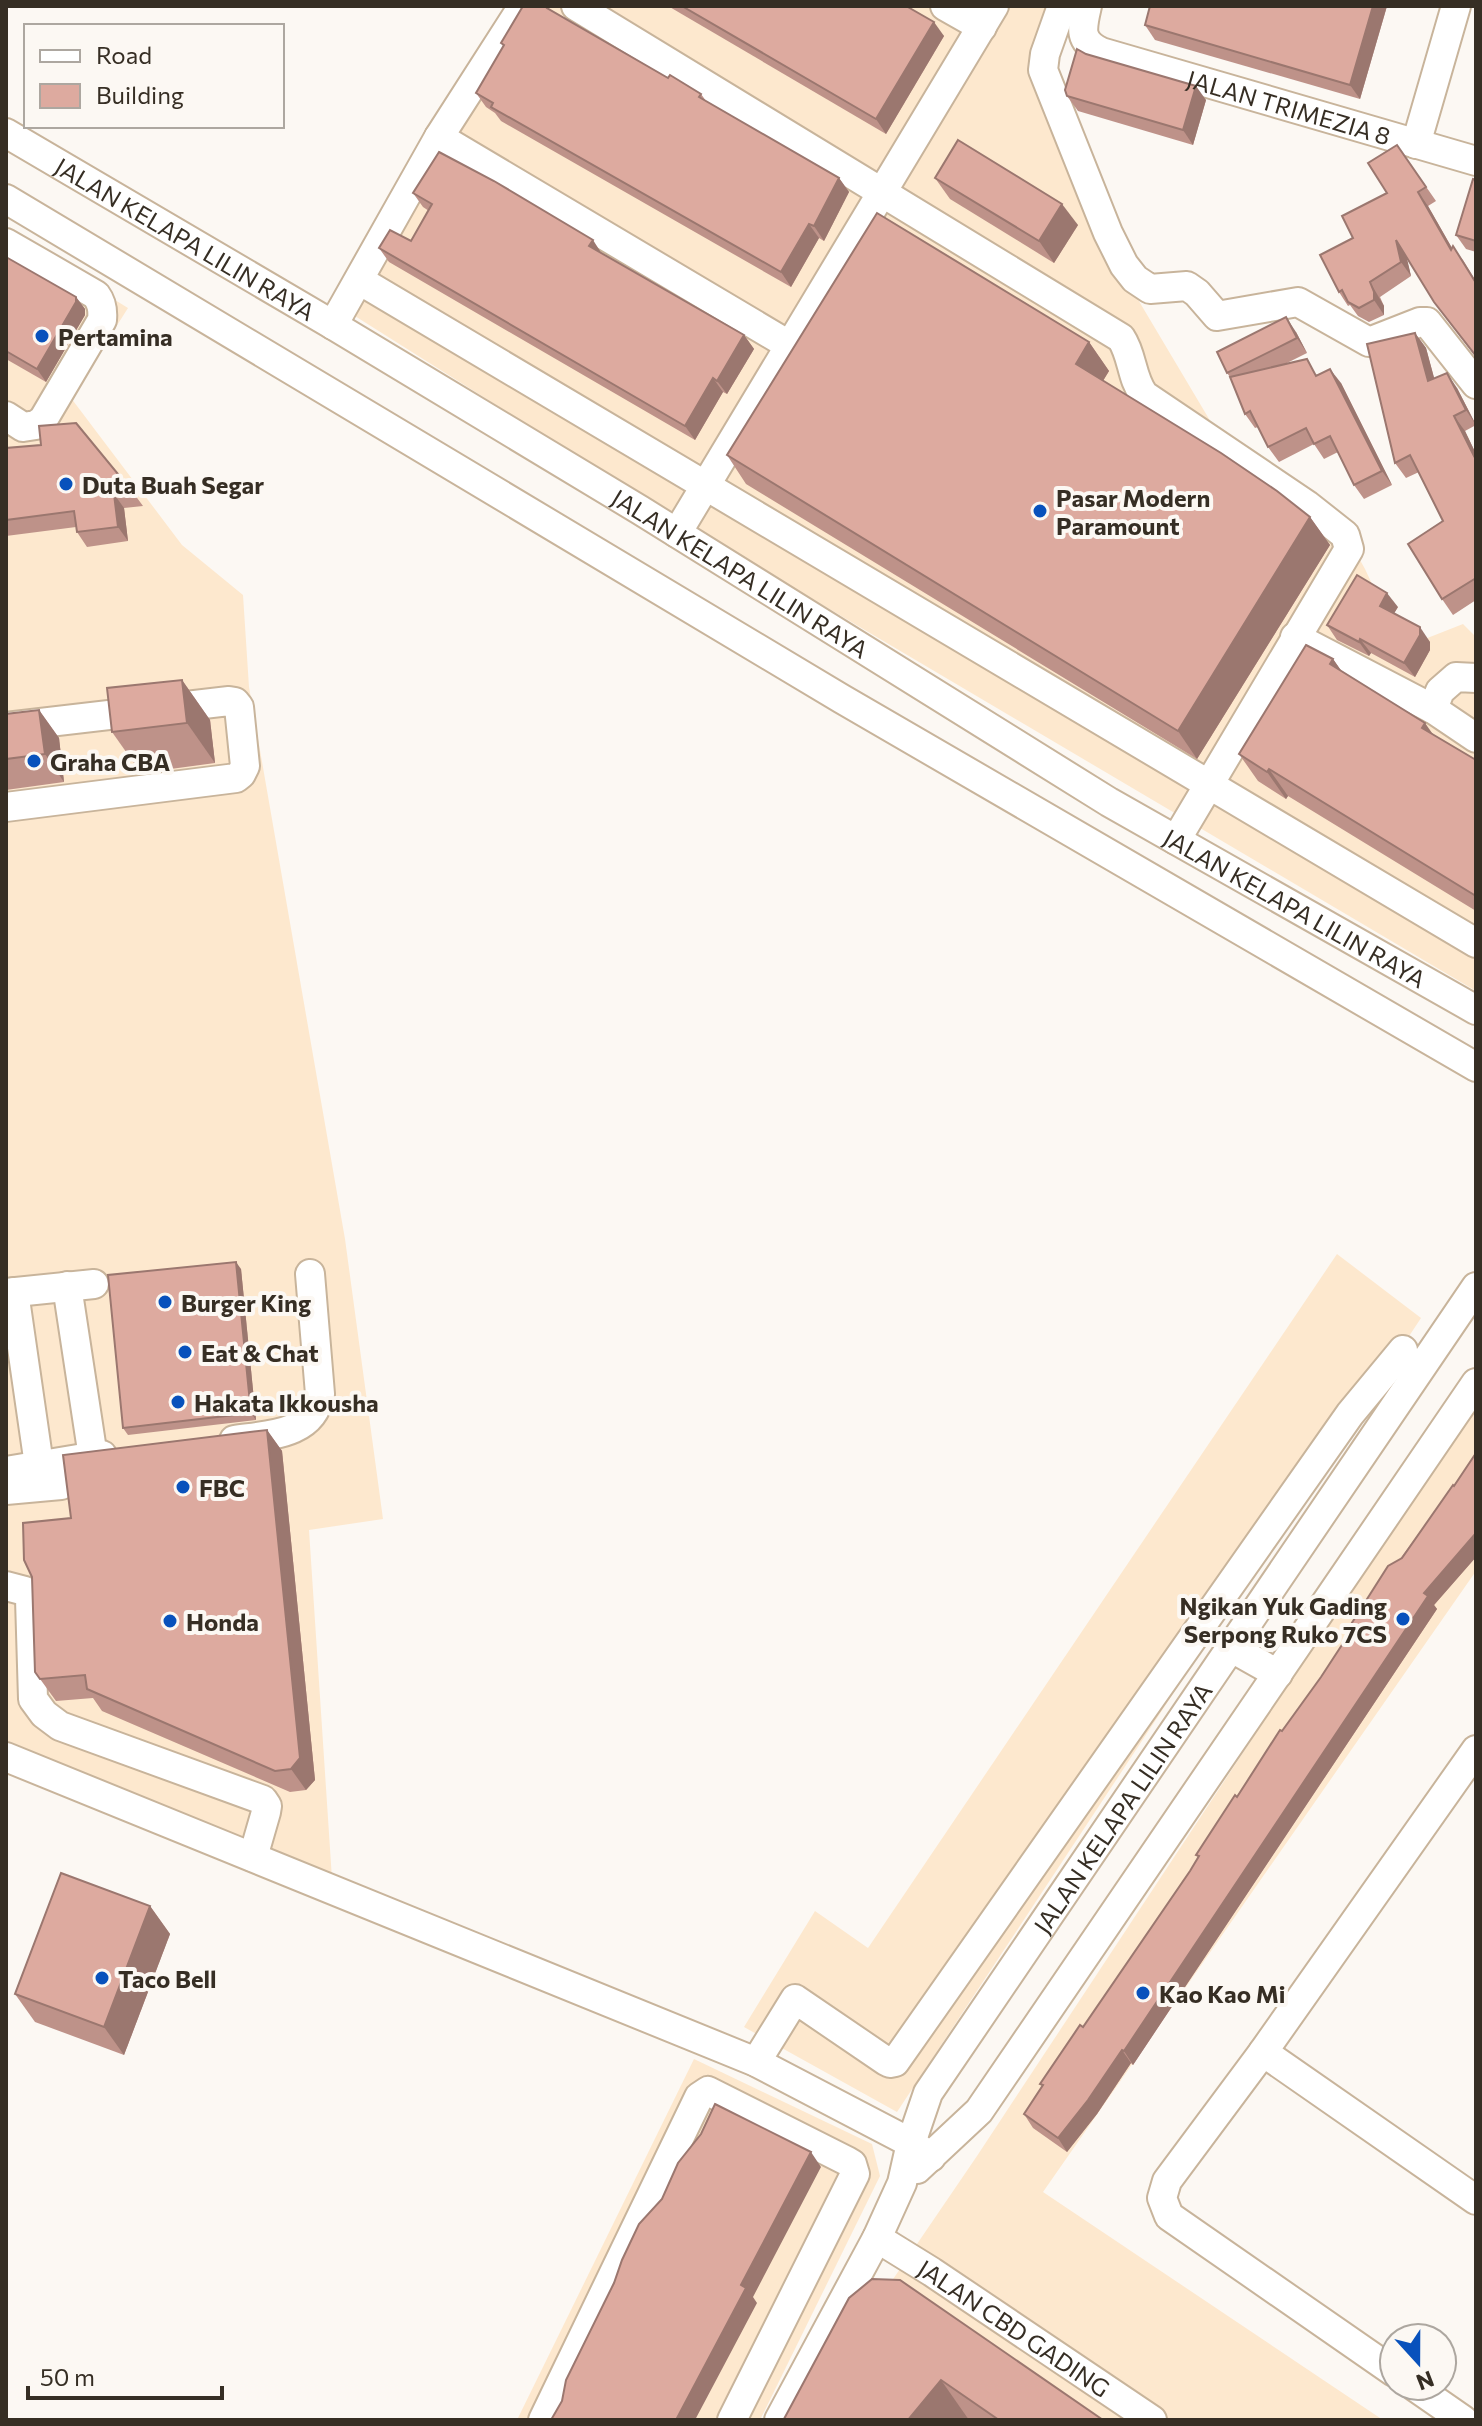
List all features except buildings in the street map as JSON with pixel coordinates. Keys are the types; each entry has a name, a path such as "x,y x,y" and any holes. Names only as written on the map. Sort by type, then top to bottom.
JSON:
{"street":[{"path":"333,325 439,137 523,6"},
{"path":"576,6 1121,338 1130,354 1135,381 1144,395 1307,505 1345,535 1349,549 1176,840"},
{"path":"677,533 988,16 945,6"},
{"path":"1062,6 1045,54 1043,70 1108,233 1135,279 1150,289 1187,286 1217,316 1298,302 1369,342 1427,322 1476,384"},
{"name":"JALAN TRIMEZIA 8","path":"1087,6 1082,33 1088,43 1101,52 1476,161"},
{"path":"1416,144 1456,6"},
{"name":"JALAN KELAPA LILIN RAYA","path":"6,133 333,325 677,533 1109,802 1476,1010"},
{"path":"439,137 789,345"},
{"name":"JALAN KELAPA LILIN RAYA","path":"6,199 842,699 1476,1067"},
{"path":"52,269 73,239"},
{"path":"6,243 96,295 103,308 102,320 43,420 36,425 23,427 6,416"},
{"path":"359,280 1207,787 1476,943"},
{"path":"1295,637 1433,709 1476,738"},
{"path":"1433,709 1447,683 1456,677 1476,678"},
{"path":"6,727 229,701 239,707 245,766 236,778 6,807"},
{"path":"213,1443 281,1434 300,1426 318,1406 320,1394 310,1274"},
{"path":"39,1465 10,1293 80,1285 93,1457"},
{"name":"JALAN KELAPA LILIN RAYA","path":"779,2420 921,2150 928,2093 1476,1287"},
{"path":"756,2062 795,1999 886,2061 895,2062 1350,1414 1403,1350"},
{"name":"JALAN KELAPA LILIN RAYA","path":"921,2150 979,2111 1476,1383"},
{"path":"1350,1414 1376,1432"},
{"path":"6,1471 131,1451"},
{"path":"6,1490 61,1485"},
{"path":"6,1586 25,1591 30,1599 33,1699 38,1709 60,1726 263,1800 267,1806 266,1812 253,1857"},
{"path":"1230,1647 1278,1674"},
{"path":"1378,2361 1169,2216 1162,2198 1167,2181 1263,2052 1476,1750"},
{"path":"6,1757 756,2062 921,2150"},
{"path":"1263,2052 1476,2200"},
{"path":"543,2420 699,2097 708,2091 847,2161 852,2164 855,2174 732,2420"},
{"name":"JALAN CBD GADING","path":"877,2238 1152,2420"},
{"path":"1437,2402 1463,2420"}],"shaded area":[{"path":"513,6 1059,6 1043,54 1105,244 1237,466 1340,524 1402,648 1463,624 1476,637 1476,991 672,516 339,306"},
{"path":"6,233 128,308 71,398 182,545 243,595 249,687 345,1239 383,1519 309,1530 332,1879 6,1740"},
{"path":"1337,1254 1421,1318 897,2112 744,2027 815,1911 868,1948"},
{"path":"1476,1403 1476,1571 1043,2192 1383,2420 814,2420 872,2310"},
{"path":"694,2059 872,2144 880,2176 760,2420 517,2420"}],"place":[{"name":"Pertamina","path":"42,336"},
{"name":"Duta Buah Segar","path":"66,484"},
{"name":"Pasar Modern Paramount","path":"1040,511"},
{"name":"Graha CBA","path":"34,761"},
{"name":"Burger King","path":"165,1302"},
{"name":"Eat & Chat","path":"185,1352"},
{"name":"Hakata Ikkousha","path":"178,1402"},
{"name":"FBC","path":"183,1487"},
{"name":"Ngikan Yuk Gading Serpong Ruko 7CS","path":"1403,1619"},
{"name":"Honda","path":"170,1621"},
{"name":"Taco Bell","path":"102,1978"},
{"name":"Kao Kao Mi","path":"1143,1993"}]}
